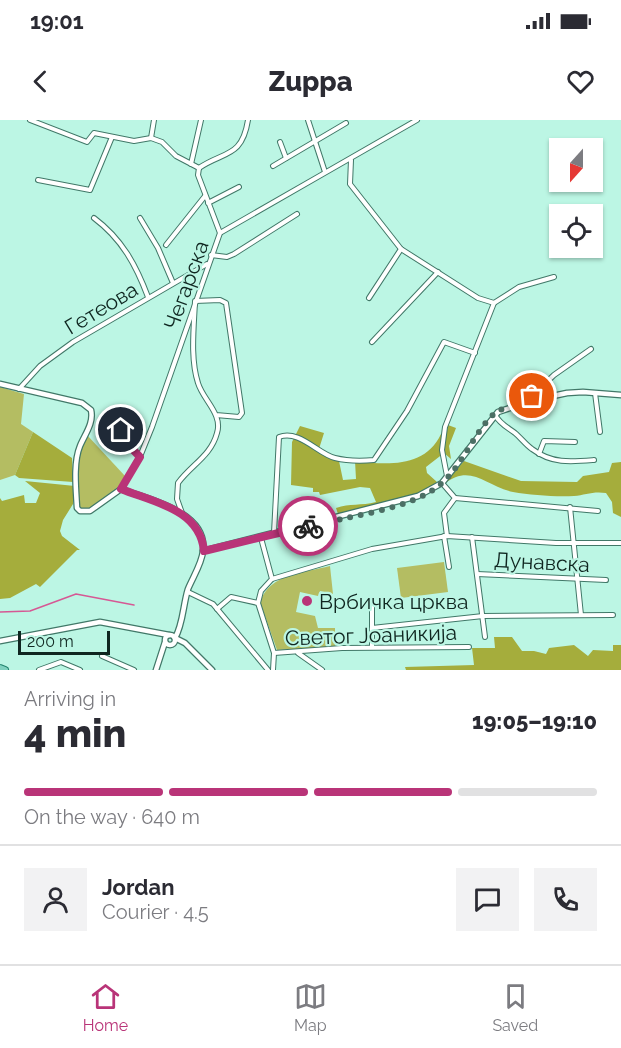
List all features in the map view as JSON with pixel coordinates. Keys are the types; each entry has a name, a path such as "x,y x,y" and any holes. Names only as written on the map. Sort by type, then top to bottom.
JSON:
{"main road":[{"path":"0,668 5,670"}],"street":[{"path":"30,120 87,142 94,134 134,141 151,138 162,142 176,156 199,168 220,159 237,148 248,120"},
{"path":"151,138 154,120"},
{"path":"191,164 201,120"},
{"path":"309,120 325,172"},
{"name":"Чегарска","path":"121,489 140,457 220,233 325,172 351,160 417,120"},
{"path":"273,166 346,123"},
{"path":"38,180 90,190 112,137"},
{"path":"280,142 286,158"},
{"path":"351,160 350,184 400,249 478,298 494,303"},
{"path":"199,168 198,175 220,233"},
{"path":"208,203 239,187"},
{"path":"166,244 205,196"},
{"path":"211,255 227,257 234,254 297,214"},
{"path":"94,218 109,230 130,255 148,297"},
{"path":"140,218 155,240 173,283"},
{"path":"369,298 400,249"},
{"name":"Гетеова","path":"21,390 51,357 148,297 208,264"},
{"path":"372,342 438,272"},
{"path":"448,476 442,450 446,427 494,303 519,287 554,277"},
{"path":"182,513 177,500 178,483 211,447 218,430 216,414 197,382 194,359 195,301 220,300 225,303 242,413 239,417 216,414"},
{"path":"274,534 279,437 283,435 312,444 333,458 374,460 420,390 444,342 476,353"},
{"path":"534,400 532,396 554,375 591,349"},
{"path":"0,384 82,403 91,410 92,419 80,445 77,459 77,507 80,512 90,511 121,489 182,513 197,528 204,551 188,592 178,629 156,670"},
{"path":"204,551 406,501 442,483 495,414 534,400 583,392 621,395"},
{"path":"595,393 600,432"},
{"path":"495,414 501,424 539,454 564,462 594,460"},
{"path":"121,430 119,435 140,457"},
{"path":"539,454 544,441 575,442"},
{"path":"442,483 455,498 598,511"},
{"path":"449,567 444,513 455,498"},
{"path":"570,507 581,615"},
{"path":"273,670 274,653 258,603 261,591 272,579 372,549 445,536 573,543 621,543"},
{"path":"472,537 485,637"},
{"path":"261,538 272,579"},
{"name":"Дунавска","path":"477,574 606,580"},
{"path":"188,592 203,597 217,609 268,670"},
{"path":"217,609 231,597 258,603"},
{"path":"372,602 372,647"},
{"path":"372,628 483,616 613,615"},
{"path":"0,641 100,622 154,633 185,643"},
{"path":"178,629 185,643 212,670"},
{"name":"Светог Јоаникија","path":"274,653 372,647 469,647"},
{"path":"297,652 321,670"},
{"path":"102,656 135,670"},
{"path":"39,670 61,662 80,670"}],"green space":[{"path":"0,387 24,394 21,424 33,432 15,475 0,480"},
{"path":"448,425 456,428 449,446 451,459 444,453 426,467 427,473 437,482 419,496 339,517 336,508 376,502 370,488 360,487 320,495 319,492 313,492 313,488 291,485 292,442 300,426 324,433 318,452 339,461 343,480 356,479 355,461 392,463 415,459 434,445 441,434 446,437"},
{"path":"33,432 72,458 73,482 19,478 15,475"},
{"path":"87,435 125,476 117,489 86,511 79,509 78,505 78,459"},
{"path":"464,461 521,481 577,482 583,476 609,472 612,463 621,462 621,517 613,513 612,502 606,493 578,496 527,494 503,489 470,476 454,478 444,484"},
{"path":"25,481 75,486 73,504 63,520 60,531 62,536 80,550 77,550 40,587 36,584 10,598 0,599 0,498 2,501 24,495 25,503 36,503 40,493"},
{"path":"444,562 448,592 401,598 397,568"},
{"path":"330,566 333,594 320,591 318,596 300,592 296,612 315,616 318,628 335,628 335,647 277,650 260,602 265,592 272,585 289,576"},
{"path":"494,637 512,637 522,651 546,654 549,648 574,645 588,656 593,650 613,651 613,645 621,645 621,670 406,670 405,667 474,665 472,648 495,648"}],"waterway":[{"path":"0,612 30,611 76,594 134,605"}],"way so far":[{"path":"308,526 394,504 429,491 442,483 495,414 534,400 532,396"}],"place":[{"name":"Врбичка црква","path":"307,601"}],"route":[{"path":"121,430 119,435 140,457 121,489 182,513 189,518 197,528 204,551 308,526"}]}
